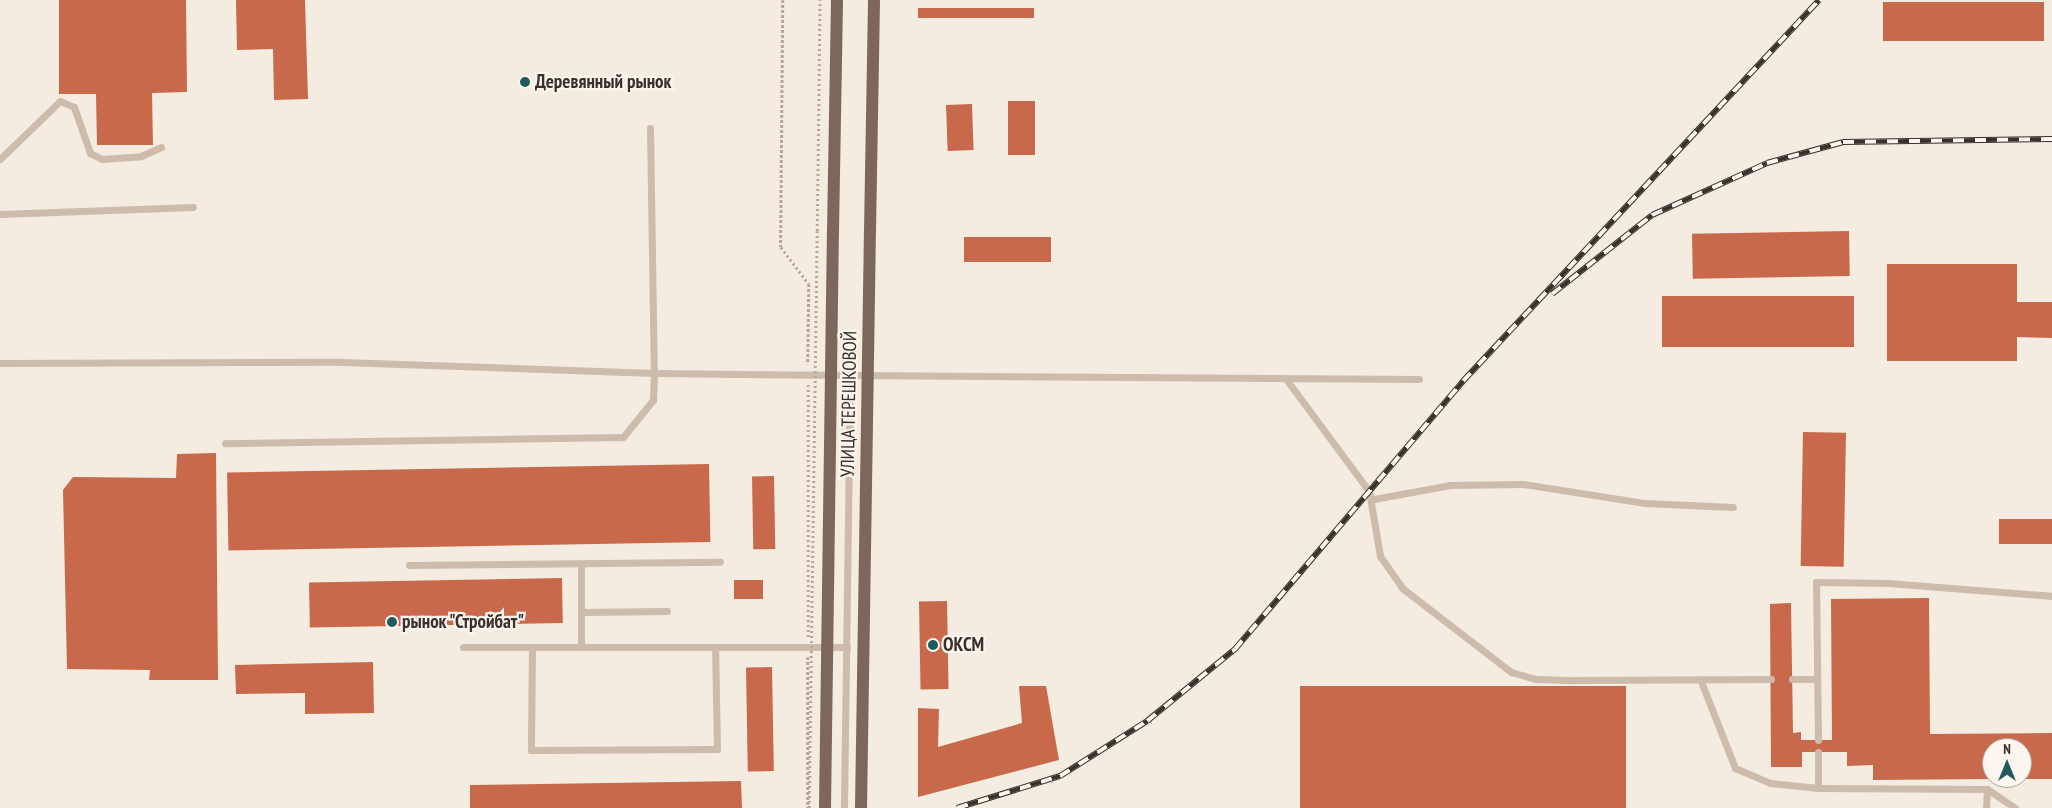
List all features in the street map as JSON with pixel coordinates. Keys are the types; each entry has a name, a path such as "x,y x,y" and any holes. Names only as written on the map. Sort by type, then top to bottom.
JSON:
{"main road":[{"name":"УЛИЦА ТЕРЕШКОВОЙ","path":"825,808 837,0"},
{"name":"УЛИЦА ТЕРЕШКОВОЙ","path":"861,808 874,0"}],"lane":[{"path":"0,159 60,101 74,107 90,153 102,159 141,156 161,147"},
{"path":"225,442 623,437 653,400 650,128"},
{"path":"0,214 193,207"},
{"path":"0,363 342,362 654,373 1419,380"},
{"path":"844,808 850,375"},
{"path":"1286,379 1374,499 1380,556 1402,588 1511,672 1546,679 1771,679"},
{"path":"1374,499 1450,485 1523,484 1644,503 1733,507"},
{"path":"409,565 720,562"},
{"path":"581,564 581,647"},
{"path":"1818,740 1816,582 1888,583 2052,596"},
{"path":"581,612 667,611"},
{"path":"463,647 847,647"},
{"path":"532,647 531,750 717,748 715,647"},
{"path":"1700,679 1735,768 1770,783 1818,788 1987,789 2015,808"},
{"path":"1792,679 1817,679"},
{"path":"1818,752 1818,788"},
{"path":"1986,808 1987,789"}],"path":[{"path":"783,0 781,247 809,284 808,808"},
{"path":"808,808 820,0"}],"building":[{"path":"59,0 186,0 187,92 152,93 153,145 97,145 96,94 59,94"},
{"path":"236,0 305,0 308,99 274,100 273,49 237,50"},
{"path":"1883,2 2044,2 2044,41 1883,41"},
{"path":"918,8 1034,8 1034,18 918,18"},
{"path":"1008,101 1035,101 1035,155 1008,155"},
{"path":"972,104 974,150 948,151 946,105"},
{"path":"1849,231 1850,276 1693,279 1692,234"},
{"path":"964,237 1051,237 1051,262 964,262"},
{"path":"1887,264 2017,264 2017,302 2052,302 2052,338 2017,337 2017,361 1887,361"},
{"path":"1662,296 1854,296 1854,347 1662,347"},
{"path":"1803,432 1846,433 1844,567 1801,566"},
{"path":"216,453 218,680 149,680 150,670 67,669 63,490 73,477 176,478 177,454"},
{"path":"709,464 710,542 228,550 227,472"},
{"path":"752,476 774,476 775,549 753,549"},
{"path":"1999,519 2052,519 2052,544 1999,544"},
{"path":"562,578 563,623 310,627 309,582"},
{"path":"734,580 763,580 763,599 734,599"},
{"path":"1929,598 1930,734 2052,733 2052,779 2032,779 2032,738 1982,738 1982,779 1873,780 1873,765 1847,766 1847,752 1802,752 1802,767 1771,767 1770,604 1791,603 1793,733 1801,732 1801,740 1832,740 1831,599"},
{"name":"ОКСМ","path":"919,601 947,601 949,689 921,689"},
{"path":"373,662 374,713 305,714 305,693 236,694 235,665"},
{"path":"746,667 772,667 774,771 748,771"},
{"path":"1019,686 1046,686 1059,760 918,797 918,708 939,709 938,747 1022,723"},
{"path":"1300,686 1626,686 1626,808 1300,808"},
{"path":"741,781 742,808 470,808 470,785"}],"railway":[{"path":"957,808 1060,776 1147,721 1235,649 1463,381 1819,0"},
{"path":"1552,294 1652,215 1767,163 1843,142 2052,139"}],"place":[{"name":"Деревянный рынок","path":"525,82"},
{"name":"рынок \"Стройбат\"","path":"392,622"},
{"name":"ОКСМ","path":"933,645"}]}
